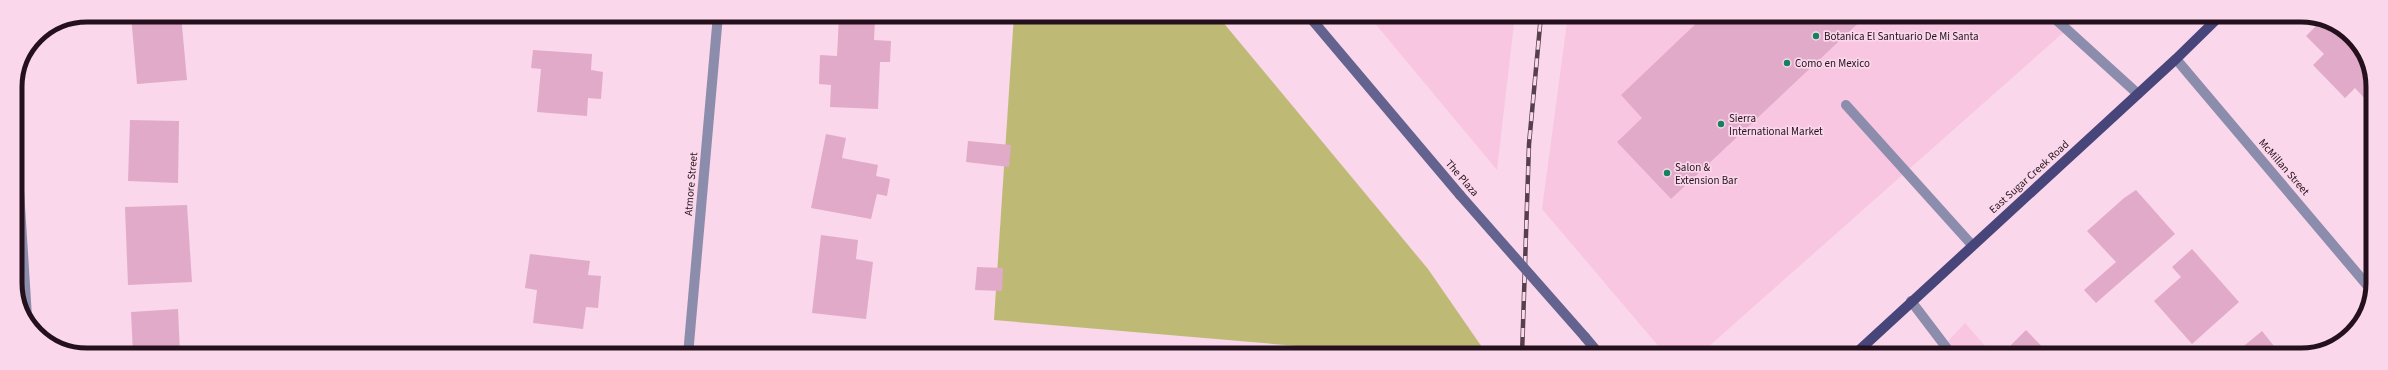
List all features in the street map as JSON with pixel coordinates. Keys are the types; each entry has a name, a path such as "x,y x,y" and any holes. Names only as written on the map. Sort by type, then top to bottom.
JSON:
{"main road":[{"name":"The Plaza","path":"1314,22 1460,195 1594,348"},
{"name":"East Sugar Creek Road","path":"1861,348 1972,245 2176,60 2214,22"}],"street":[{"name":"Atmore Street","path":"689,348 717,22"},
{"path":"2059,22 2138,94"},
{"name":"McMillan Street","path":"2176,60 2366,283"},
{"path":"1846,105 1972,245"},
{"path":"22,237 26,306"},
{"path":"1911,301 1947,348"}],"shaded area":[{"path":"1014,22 1223,22 1428,269 1483,348 1320,348 994,320"},
{"path":"1374,22 1514,22 1497,170"},
{"path":"1567,22 2075,22 1707,348 1660,348 1542,209"},
{"path":"1965,323 1987,348 1942,348"}],"building":[{"path":"132,22 182,22 187,80 137,84"},
{"path":"839,22 875,22 874,40 891,41 890,62 880,62 878,109 830,107 831,85 819,84 820,55 837,56"},
{"path":"1698,22 1860,22 1671,199 1617,142 1642,118 1621,95"},
{"path":"2318,24 2330,29 2344,38 2353,48 2363,66 2365,74 2366,100 2355,88 2345,98 2313,65 2324,54 2306,36"},
{"path":"533,50 592,54 591,70 603,72 601,99 588,98 587,116 537,112 541,69 531,68"},
{"path":"130,120 179,121 178,183 128,181"},
{"path":"826,134 846,138 842,158 878,165 876,176 890,179 887,196 877,194 871,219 811,208"},
{"path":"968,141 1011,145 1009,167 966,162"},
{"path":"2136,190 2175,234 2096,303 2084,290 2116,262 2087,231 2124,198"},
{"path":"187,205 192,282 128,285 125,207"},
{"path":"821,235 858,240 856,259 873,262 866,319 812,313"},
{"path":"2192,249 2239,302 2192,344 2154,301 2181,277 2172,267"},
{"path":"530,254 590,261 588,275 601,276 598,308 586,307 583,329 533,323 537,290 525,288"},
{"path":"977,267 1003,268 1002,291 975,290"},
{"path":"178,309 180,348 133,348 131,312"},
{"path":"2026,330 2043,348 2014,348 2011,345"},
{"path":"2262,331 2276,348 2241,348"}],"railway":[{"path":"1522,348 1529,144 1540,22"}],"place":[{"name":"Botanica El Santuario De Mi Santa","path":"1816,36"},
{"name":"Como en Mexico","path":"1787,63"},
{"name":"Sierra International Market","path":"1721,124"},
{"name":"Salon & Extension Bar","path":"1667,173"}]}
